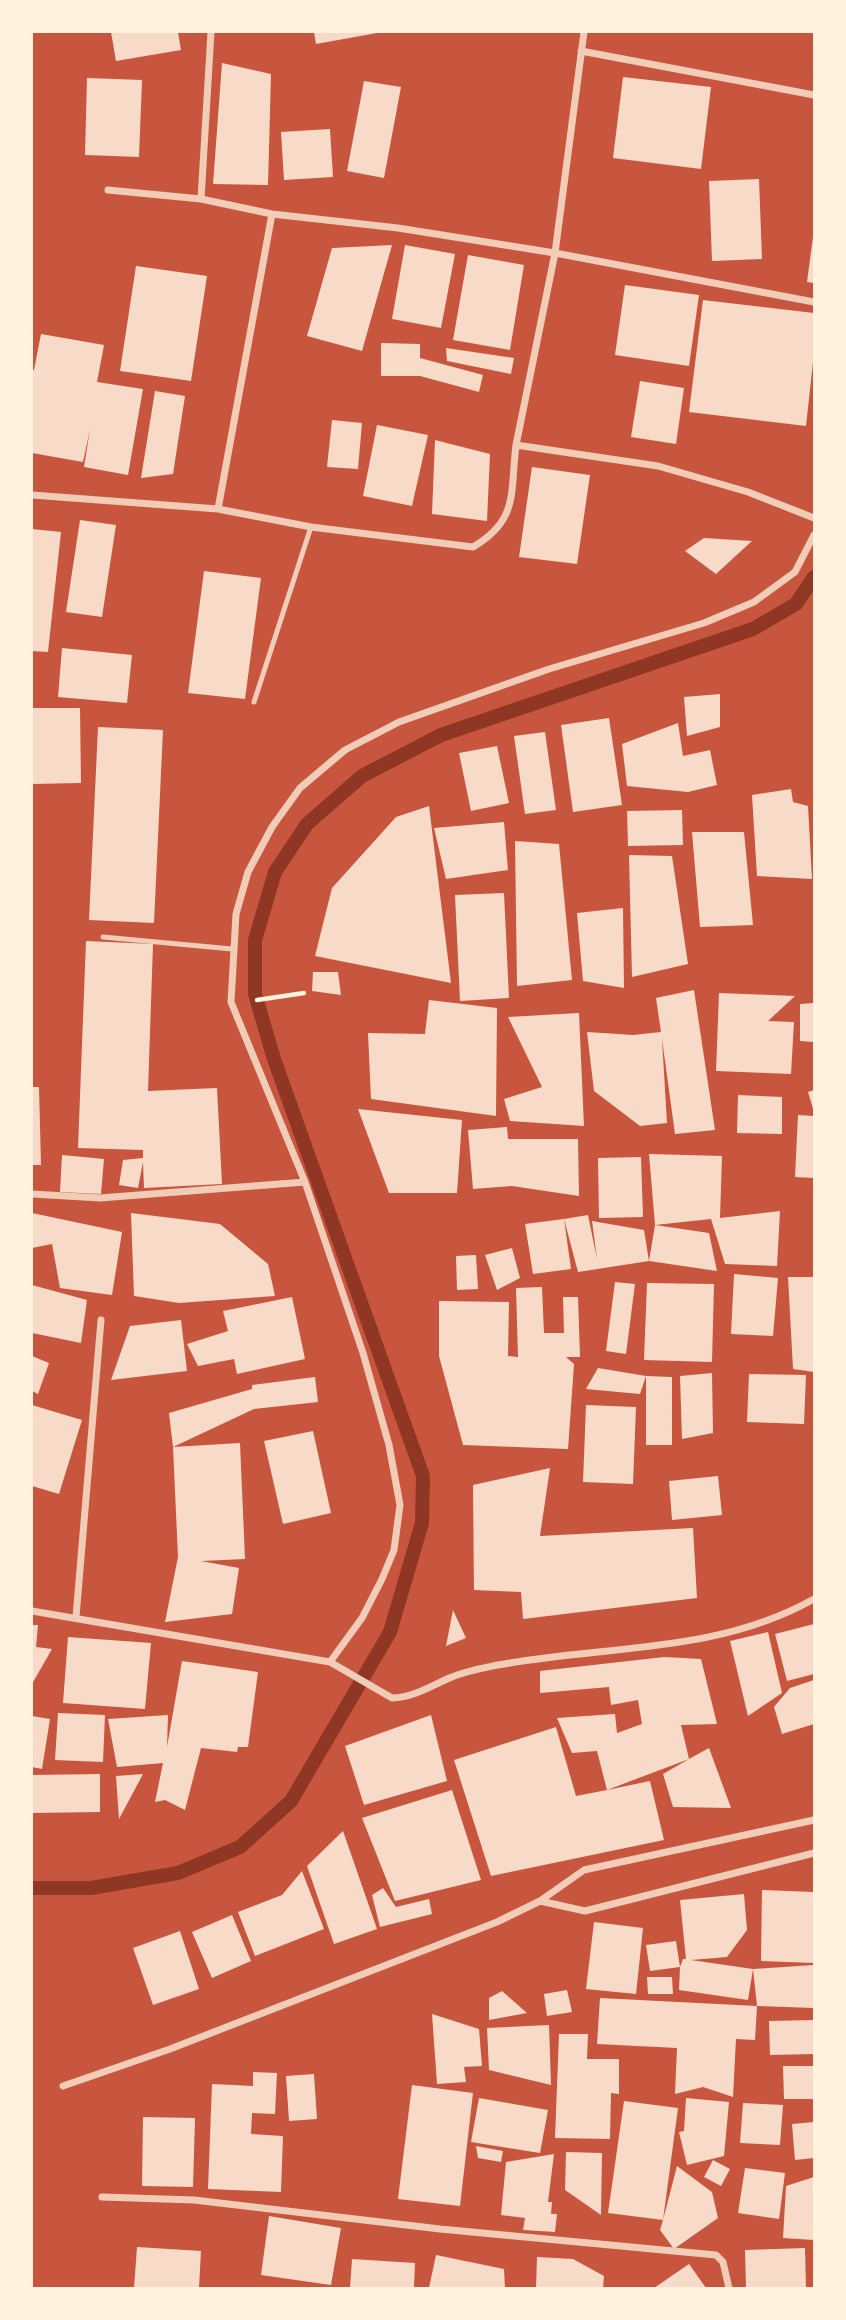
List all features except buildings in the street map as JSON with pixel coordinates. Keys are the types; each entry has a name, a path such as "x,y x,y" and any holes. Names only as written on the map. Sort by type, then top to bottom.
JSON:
{"street":[{"path":"201,199 211,32"},
{"path":"32,495 218,509 311,527 473,547 495,534 507,518 516,445 555,253 584,32"},
{"path":"581,51 814,95"},
{"path":"108,190 201,199 272,214 398,228 555,253 814,302"},
{"path":"218,509 272,214"},
{"path":"516,445 658,466 748,492 814,518"},
{"path":"330,1661 362,1618 382,1579 394,1550 400,1505 389,1445 363,1353 305,1182 231,1002 236,914 248,872 272,827 300,788 345,750 399,722 549,669 705,624 754,602 795,572 814,535"},
{"path":"32,1194 100,1198 305,1182"},
{"path":"76,1617 101,1320"},
{"path":"32,1611 330,1661 392,1698 402,1698 454,1676 498,1665 687,1643 772,1621 814,1599"},
{"path":"63,2086 170,2049 472,1932 540,1901 584,1870 814,1820"},
{"path":"540,1901 585,1912 814,1853"},
{"path":"103,2197 194,2200 440,2229 716,2255 723,2262 729,2288"}],"lane":[{"path":"254,702 311,527"},
{"path":"103,937 232,949"}],"path":[{"path":"249,1001 281,998 304,992"}],"waterway":[{"path":"32,1888 91,1888 178,1873 240,1847 291,1801 390,1632 422,1523 423,1476 274,1059 255,994 255,940 275,872 307,824 362,776 441,735 753,629 796,604 814,577"}]}
